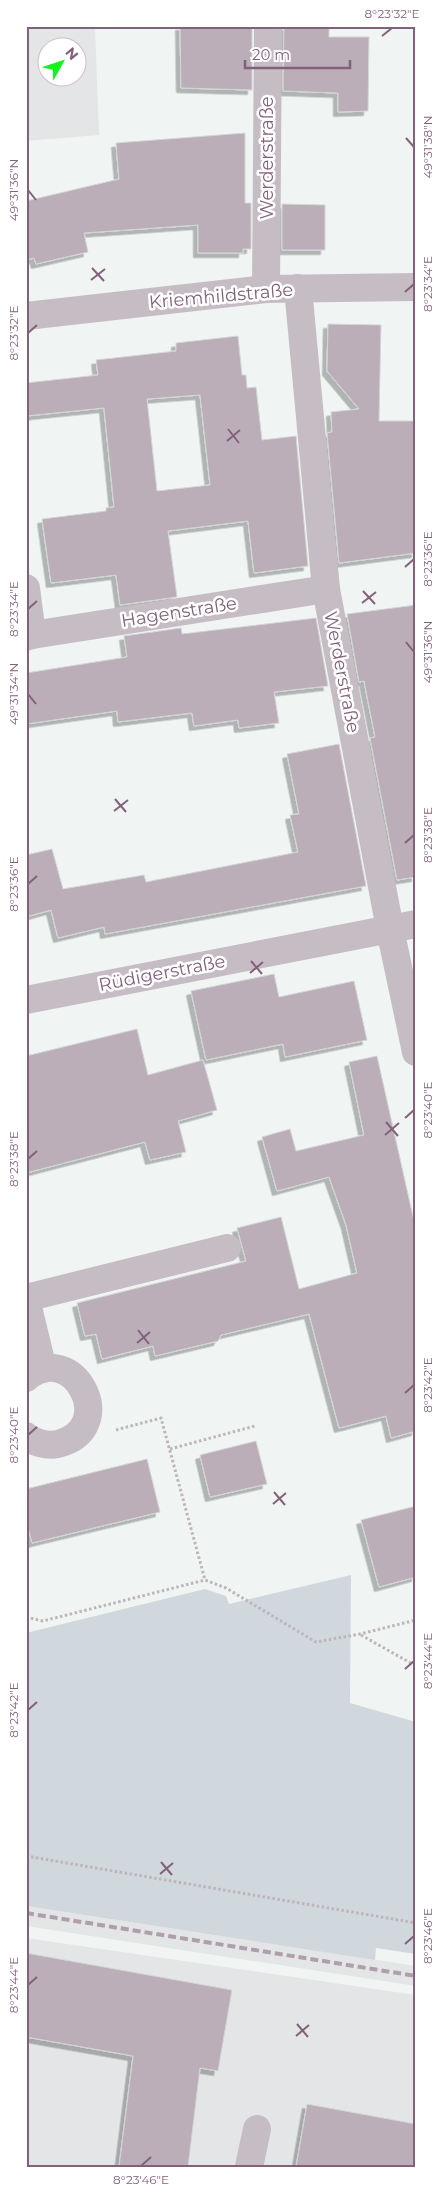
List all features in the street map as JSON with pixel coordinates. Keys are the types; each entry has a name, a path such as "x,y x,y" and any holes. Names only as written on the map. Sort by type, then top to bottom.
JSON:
{"street":[{"name":"Werderstraße","path":"266,290 268,26"},
{"name":"Werderstraße","path":"298,288 326,589 403,926 416,1052"},
{"name":"Kriemhildstraße","path":"26,316 266,290 298,288 416,288"},
{"path":"26,588 29,636"},
{"name":"Hagenstraße","path":"29,636 326,589"},
{"name":"Rüdigerstraße","path":"26,1000 403,926"},
{"path":"26,1436 43,1444 56,1444 68,1441 79,1433 86,1422 88,1399 84,1388 76,1378 66,1372 55,1369 35,1373 26,1299 227,1248"},
{"path":"250,2167 257,2129"}],"path":[{"path":"86,1422 107,1432 162,1418 205,1580"},
{"path":"170,1449 255,1426"},
{"path":"26,1616 43,1621 205,1580 226,1588 316,1642 360,1634 416,1620"},
{"path":"360,1634 416,1666"},
{"path":"26,1856 416,1923"}],"shaded area":[{"path":"26,26 95,26 99,135 26,141"},
{"path":"351,1575 350,1703 416,1722 416,1954 376,1948 375,1960 26,1906 26,1633 205,1589 226,1596 229,1604"},
{"path":"26,1906 416,1966 416,1986 26,1926"},
{"path":"26,1938 416,1995 416,2167 26,2167"}],"building":[{"path":"180,26 252,26 252,90 181,88"},
{"path":"284,26 329,26 329,37 369,37 368,111 338,112 338,93 283,91"},
{"path":"245,133 245,203 251,203 251,249 243,249 243,253 198,253 198,225 84,233 88,252 36,264 34,258 26,260 26,201 119,179 116,143"},
{"path":"282,204 325,205 325,250 282,250"},
{"path":"328,324 381,325 379,421 416,421 416,553 339,563 327,433 332,432 331,412 359,409 327,371"},
{"path":"238,336 242,375 246,375 247,388 256,387 262,440 296,436 308,566 254,573 248,521 168,531 177,597 120,605 116,575 51,583 42,519 106,511 106,508 114,507 104,408 26,416 26,383 98,375 96,360 176,351 176,343","holes":["200,395 210,485 157,491 147,399"]},
{"path":"416,605 416,877 397,880 370,738 375,737 364,681 359,682 347,614"},
{"path":"316,618 328,686 274,692 279,723 239,728 238,720 194,726 192,713 118,722 117,711 26,724 26,673 127,657 124,636 181,628 182,634"},
{"path":"339,744 366,886 105,934 104,927 58,938 51,910 26,917 26,855 52,849 63,889 144,875 146,882 298,852 290,815 299,814 287,754"},
{"path":"274,974 279,997 354,981 367,1040 285,1057 283,1044 206,1060 191,991"},
{"path":"137,1029 148,1075 203,1060 217,1110 178,1121 186,1152 150,1160 145,1142 26,1173 26,1056"},
{"path":"377,1056 416,1230 416,1431 391,1438 386,1416 339,1428 309,1314 221,1335 218,1341 155,1356 153,1346 102,1359 96,1334 85,1336 77,1303 246,1261 237,1228 281,1217 299,1289 357,1273 346,1225 329,1177 277,1191 262,1137 290,1129 296,1151 364,1135 349,1062"},
{"path":"256,1441 267,1484 210,1497 200,1455"},
{"path":"147,1459 160,1512 32,1543 26,1520 26,1489"},
{"path":"416,1506 416,1577 379,1587 361,1520"},
{"path":"26,1953 232,1990 218,2071 200,2068 188,2167 119,2167 133,2056 26,2037"},
{"path":"307,2104 416,2124 416,2167 296,2167"}],"railway":[{"path":"26,1913 416,1976"}]}
